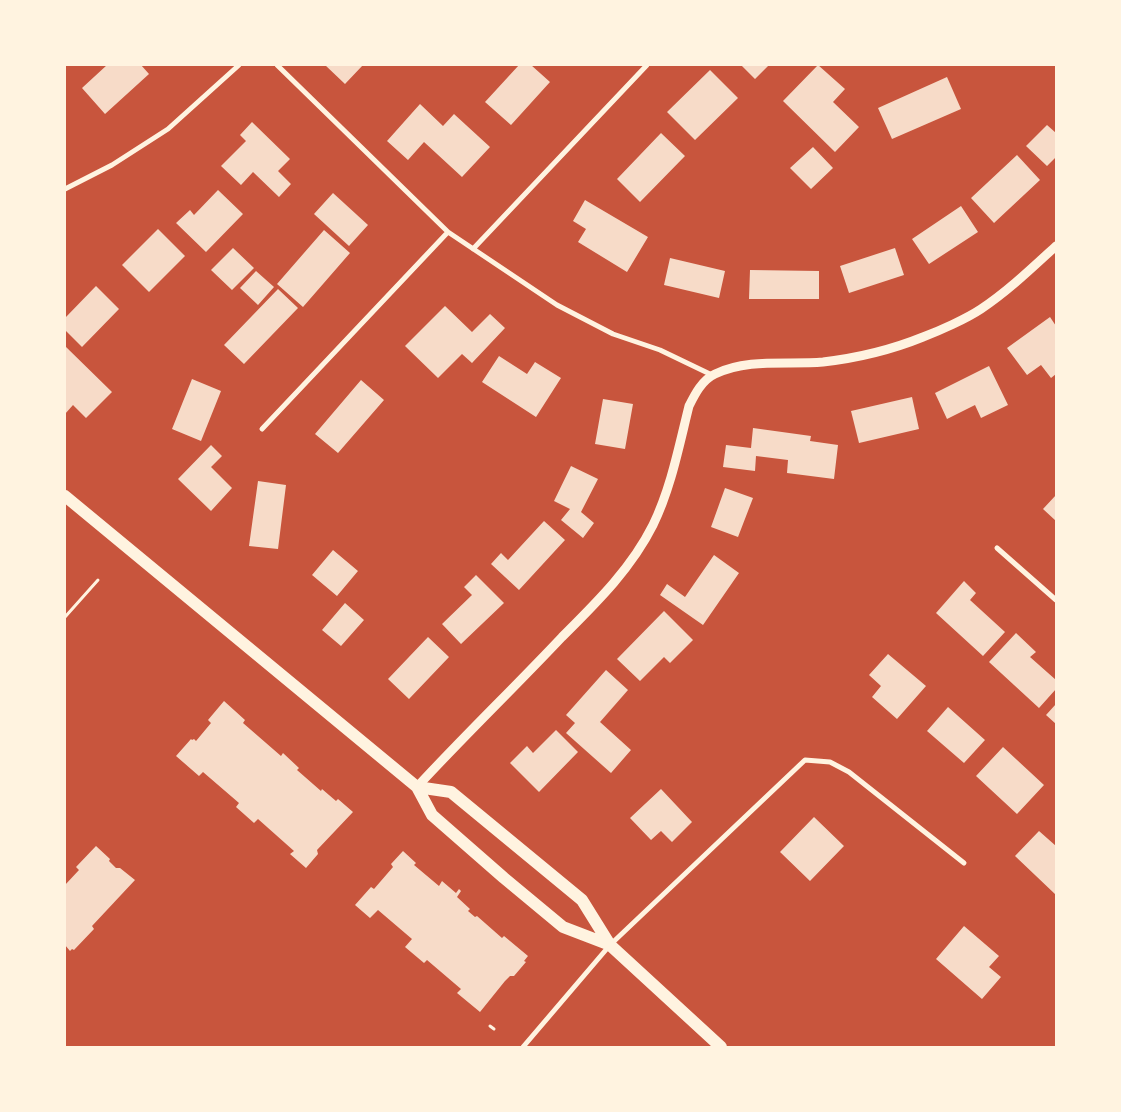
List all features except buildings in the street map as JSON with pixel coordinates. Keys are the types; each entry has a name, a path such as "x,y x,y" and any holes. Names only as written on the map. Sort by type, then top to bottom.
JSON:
{"main road":[{"path":"65,496 417,787 432,815 504,878 563,926 610,945"},
{"path":"417,787 451,792 582,900 610,945 721,1047"}],"street":[{"path":"65,189 112,165 168,130 238,65"},
{"path":"277,65 448,232 557,305 613,334 660,350 712,374"},
{"path":"473,249 647,65"},
{"path":"262,429 448,232"},
{"path":"417,787 454,746 505,697 600,598 637,552 663,503 689,406 696,391 712,374 745,365 823,362 855,357 886,350 923,337 980,310 1024,276 1056,246"},
{"path":"997,548 1056,600"},
{"path":"523,1047 610,945 805,760 830,762 849,772 964,863"}],"path":[{"path":"65,617 98,580"},
{"path":"490,1026 494,1030"}]}
